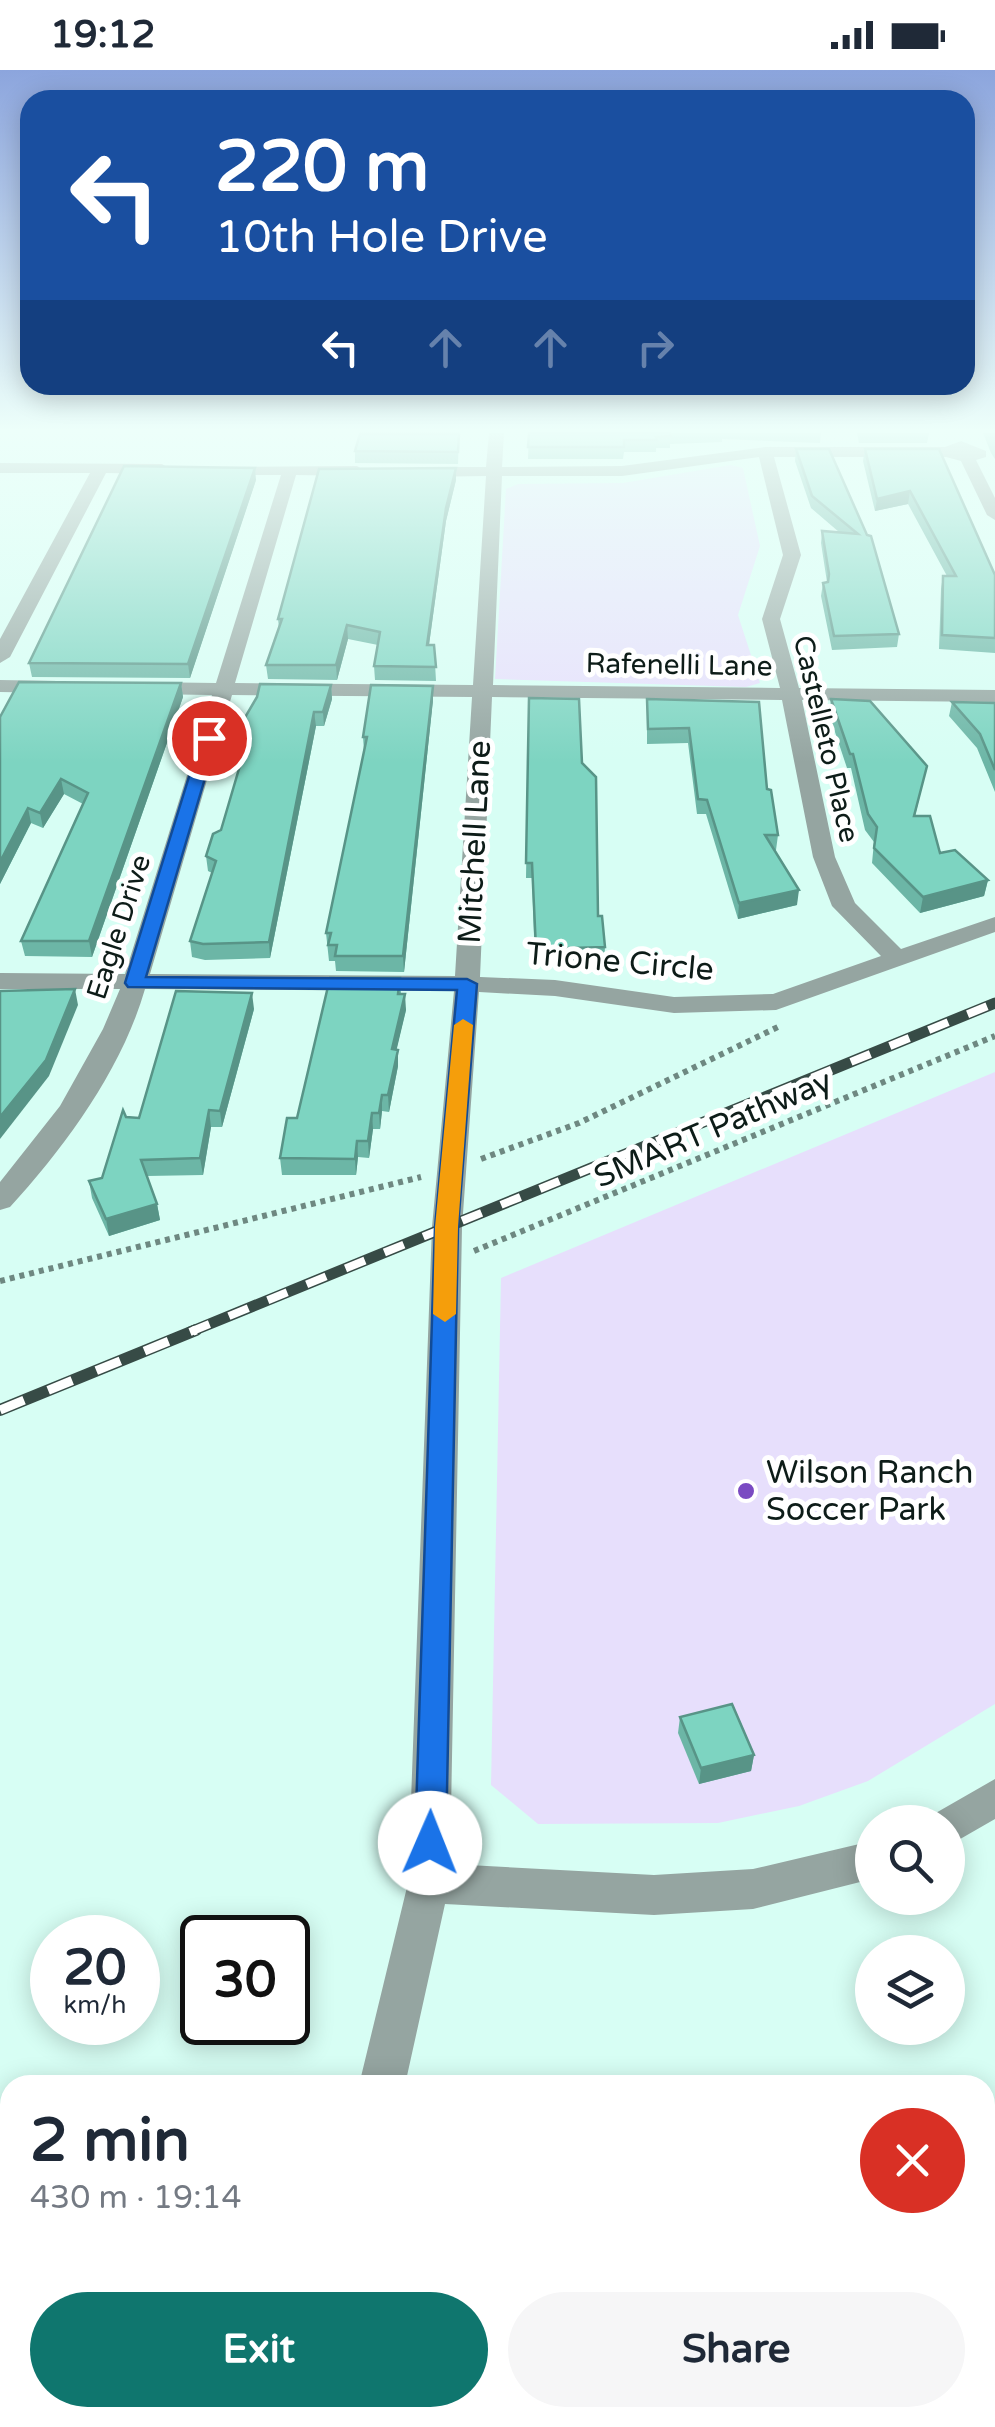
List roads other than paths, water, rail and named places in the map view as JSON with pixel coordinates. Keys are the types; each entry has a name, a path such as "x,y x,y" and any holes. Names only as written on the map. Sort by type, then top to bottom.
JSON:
{"street":[{"path":"0,657 61,543"},
{"name":"Eagle Drive","path":"0,1200 31,1169 98,1069 135,983 268,543"},
{"name":"Mitchell Lane","path":"384,2075 430,1883 446,1250 467,984 492,543"},
{"name":"Castelleto Place","path":"789,543 792,556 770,619 831,873 844,906 897,960"},
{"path":"0,686 75,687"},
{"name":"Rafenelli Lane","path":"131,688 995,696"},
{"name":"Trione Circle","path":"0,980 467,984 555,988 674,1006 776,1002 995,924"},
{"path":"965,1816 995,1797"},
{"path":"430,1883 654,1894 752,1889 855,1864"}],"railway":[{"path":"190,1332 995,1003"},
{"path":"0,1410 196,1330"}],"place":[{"name":"Wilson Ranch Soccer Park","path":"746,1491"}]}
